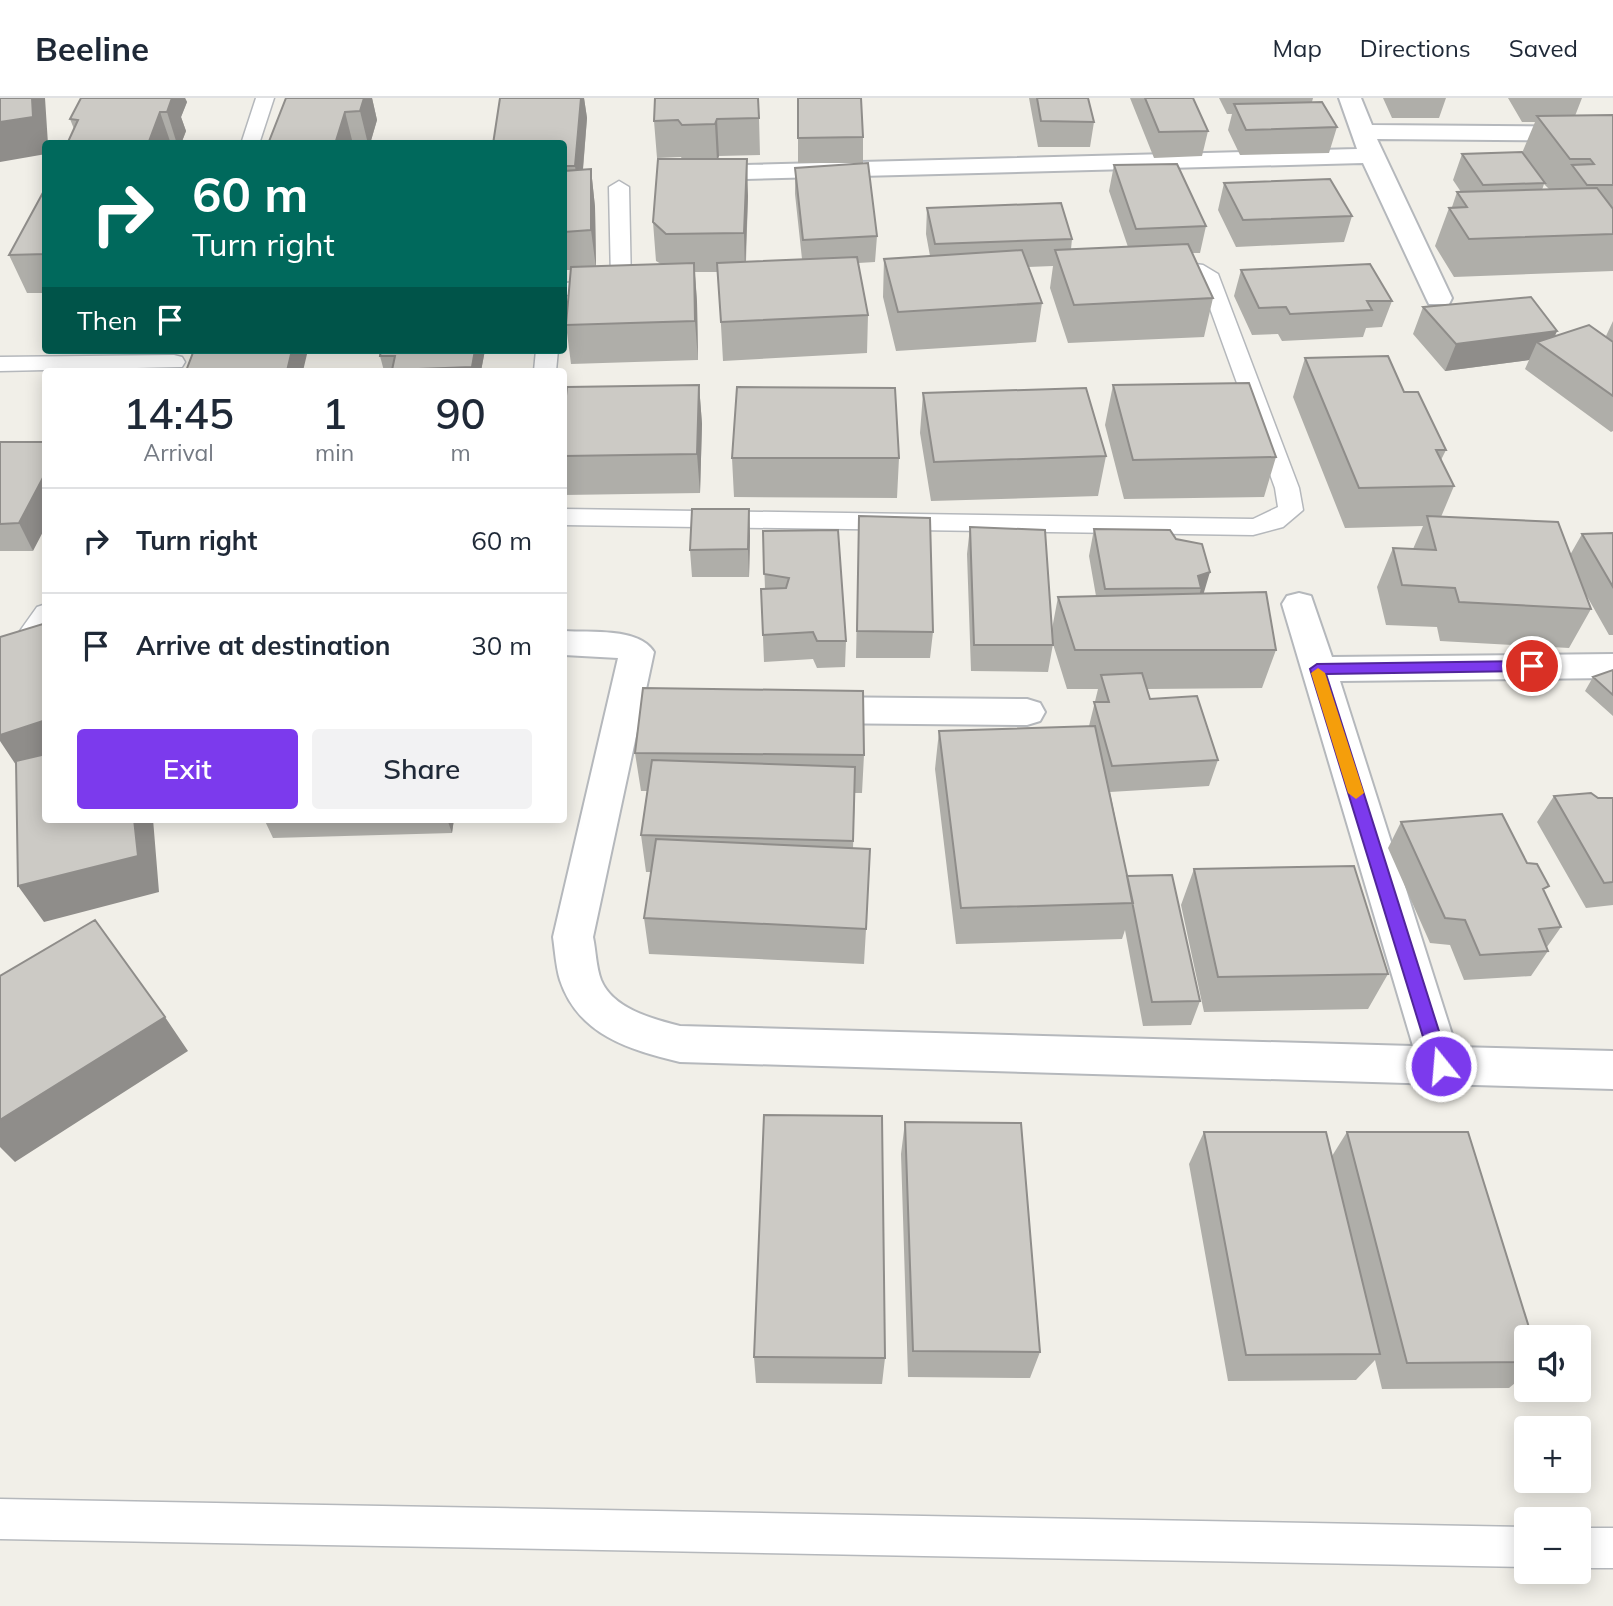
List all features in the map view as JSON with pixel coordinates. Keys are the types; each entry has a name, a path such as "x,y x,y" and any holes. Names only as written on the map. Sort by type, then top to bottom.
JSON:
{"street":[{"path":"1350,98 1372,156 1439,298"},
{"path":"1362,132 1613,134"},
{"path":"708,173 1372,156"},
{"path":"1299,604 1441,1066"},
{"path":"567,643 626,647 637,652 639,708 573,937 582,983 598,1008 633,1032 680,1044 1613,1070"},
{"path":"1317,669 1613,666"},
{"path":"778,709 1027,712"}],"lane":[{"path":"251,140 265,98"},
{"path":"567,289 621,286 619,187"},
{"path":"567,517 1253,527 1274,521 1291,510 1287,488 1208,274 1196,269 1172,267"},
{"path":"0,364 175,361"},
{"path":"0,679 42,618"},
{"path":"0,1519 1514,1547"},
{"path":"1591,1548 1613,1548"}],"building":[{"path":"0,98 32,98 33,117 0,122"},
{"path":"81,98 172,98 167,112 160,112 150,140 69,140 78,120 70,119"},
{"path":"286,98 364,98 360,111 345,112 336,140 270,140"},
{"path":"500,98 581,98 575,166 567,166 567,140 494,140"},
{"path":"655,98 758,98 759,118 717,119 715,124 682,125 678,120 654,121"},
{"path":"798,98 861,98 863,137 798,138"},
{"path":"1037,98 1088,98 1094,122 1041,121"},
{"path":"1145,98 1193,98 1208,131 1159,132"},
{"path":"1322,102 1337,127 1246,130 1234,104"},
{"path":"1613,115 1613,185 1587,185 1572,165 1594,164 1590,159 1570,159 1537,116"},
{"path":"1522,152 1545,183 1483,185 1462,154"},
{"path":"658,159 747,159 744,233 666,234 653,222"},
{"path":"868,163 877,236 803,240 795,168"},
{"path":"1177,164 1206,226 1136,229 1114,165"},
{"path":"591,169 591,230 567,232 567,171"},
{"path":"1330,179 1352,216 1243,220 1224,183"},
{"path":"1597,188 1613,209 1613,234 1469,239 1449,208 1467,207 1457,192"},
{"path":"42,194 42,254 9,255"},
{"path":"1061,203 1072,239 935,244 927,208"},
{"path":"1188,244 1213,298 1074,305 1055,250"},
{"path":"1022,250 1042,303 898,312 884,259"},
{"path":"857,257 868,315 721,322 717,263"},
{"path":"694,263 695,321 567,325 571,267"},
{"path":"1370,264 1392,301 1367,301 1372,310 1290,314 1286,307 1259,308 1241,270"},
{"path":"1531,297 1557,331 1456,344 1423,307"},
{"path":"1589,325 1613,342 1613,396 1537,342"},
{"path":"192,354 291,354 288,368 187,368"},
{"path":"474,354 472,367 445,368 392,368 395,356 380,356"},
{"path":"1388,356 1404,392 1418,392 1446,450 1436,450 1454,486 1359,488 1305,358"},
{"path":"1249,383 1276,457 1133,460 1113,385"},
{"path":"699,385 697,454 567,456 567,387"},
{"path":"737,387 895,388 899,458 732,458"},
{"path":"1086,388 1106,456 934,462 923,393"},
{"path":"0,442 42,442 42,480 19,523 0,524"},
{"path":"692,509 749,509 748,549 690,550"},
{"path":"859,516 930,518 933,632 857,631"},
{"path":"1427,516 1558,522 1591,609 1459,602 1455,588 1402,585 1393,548 1436,550"},
{"path":"970,527 1045,530 1053,645 974,645"},
{"path":"1094,529 1170,530 1176,539 1202,544 1210,572 1198,576 1201,588 1105,589"},
{"path":"838,530 846,641 817,641 813,632 763,635 761,589 786,588 789,578 764,574 763,531"},
{"path":"1613,533 1613,587 1582,534"},
{"path":"1266,592 1276,650 1075,650 1058,597"},
{"path":"42,624 42,721 0,735 0,637"},
{"path":"1613,670 1613,695 1593,677"},
{"path":"1142,673 1150,699 1197,696 1218,760 1112,766 1094,702 1109,702 1101,675"},
{"path":"643,688 863,691 864,755 635,753"},
{"path":"1095,726 1133,903 961,908 939,731"},
{"path":"42,755 42,823 134,823 138,856 18,886 16,761"},
{"path":"652,760 855,767 853,841 641,835"},
{"path":"1591,793 1598,798 1613,798 1613,882 1604,883 1554,796"},
{"path":"1502,814 1527,863 1537,864 1549,886 1543,889 1561,927 1539,929 1548,951 1480,955 1465,920 1445,918 1401,822"},
{"path":"656,839 870,849 866,929 644,918"},
{"path":"1354,866 1388,974 1218,977 1194,869"},
{"path":"1172,875 1200,1001 1152,1002 1127,876"},
{"path":"95,920 165,1017 0,1120 0,976"},
{"path":"764,1115 882,1116 885,1358 754,1357"},
{"path":"905,1122 1021,1123 1040,1352 913,1351"},
{"path":"1204,1132 1326,1132 1380,1354 1246,1355"},
{"path":"1347,1132 1468,1132 1528,1325 1514,1325 1514,1362 1407,1363"}],"slow traffic":[{"path":"1318,673 1356,793"}],"route":[{"path":"1441,1066 1317,669 1532,666"}]}
